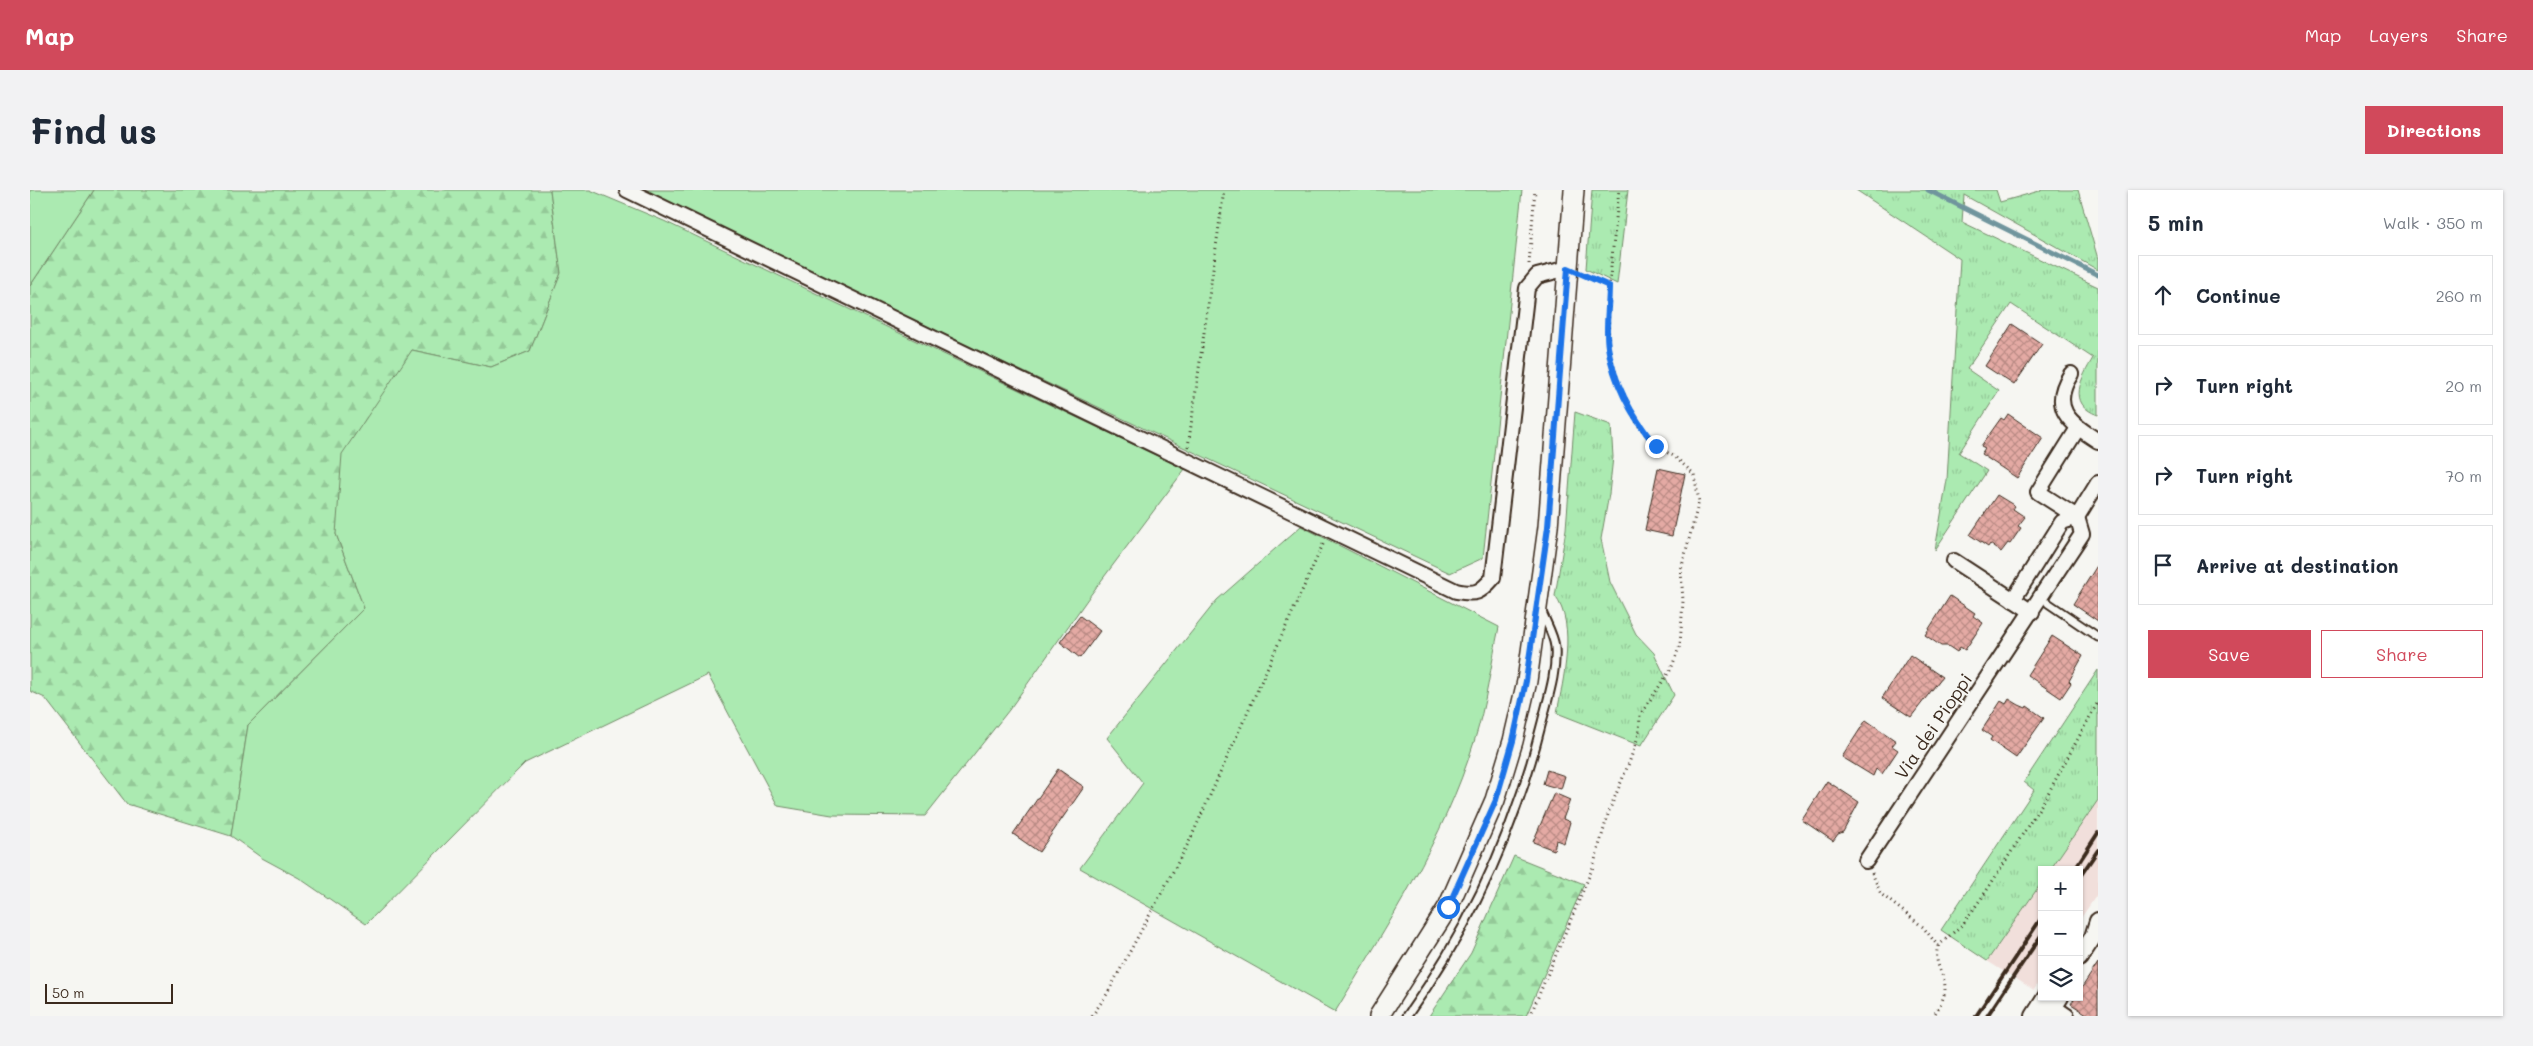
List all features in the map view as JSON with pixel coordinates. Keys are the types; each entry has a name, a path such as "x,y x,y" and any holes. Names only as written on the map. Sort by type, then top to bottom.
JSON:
{"main road":[{"path":"1379,1016 1448,907 1496,800 1513,741 1526,681 1548,527 1574,190"}],"street":[{"path":"627,190 1456,591 1468,594 1482,591 1493,578 1527,288 1537,276 1568,268"},
{"path":"2071,374 2062,387 2064,413 2078,428 2098,441"},
{"path":"2077,517 2038,492 2078,428"},
{"path":"2013,600 2062,522 2077,517 2098,483"},
{"name":"Via dei Pioppi","path":"1866,861 2082,534 2077,517"},
{"path":"1954,561 2032,612"},
{"path":"2080,956 2096,931"},
{"path":"2034,1016 2053,1006"}],"lane":[{"path":"1407,1016 1478,898 1515,815 1537,743 1553,680 1555,646 1538,601"},
{"path":"2048,603 2098,637"}],"path":[{"path":"1182,457 1190,443 1224,190"},
{"path":"1527,288 1535,190"},
{"path":"1530,1016 1592,867 1609,811 1630,763 1638,734 1640,715 1671,669 1680,645 1683,601 1681,570 1699,501 1694,474 1675,457 1656,446 1638,425 1618,385 1608,347 1609,286 1619,190"},
{"path":"1568,268 1609,286"},
{"path":"1092,1016 1190,840 1330,530"},
{"path":"1933,1016 1945,996 1946,984 1936,954 1938,946 1963,924 1998,873 2045,799 2098,702"},
{"path":"1866,861 1881,894 1924,927 1938,946"}],"shaded area":[{"path":"2098,800 2098,893 2083,915 2083,866 2053,866"},
{"path":"2038,888 2038,984 2034,990 1987,961"}],"green space":[{"path":"30,190 94,190 30,286"},
{"path":"94,190 550,190 561,273 530,351 491,367 412,350 336,534 364,608 248,725 231,836 127,804 45,698 30,691 30,286"},
{"path":"550,190 590,190 664,221 1185,469 1089,597 1009,710 925,816 832,815 778,806 708,675 525,763 366,924 299,878 262,858 231,836 248,725 364,608 336,534 342,454 412,350 491,367 530,351 561,273"},
{"path":"638,190 1522,190 1483,558 1450,573"},
{"path":"1592,190 1628,190 1617,284 1586,269"},
{"path":"1856,190 1996,190 2000,202 2043,190 2078,190 2098,259 2098,270 1964,195 1962,222 2098,287 2098,415 2088,410 2082,404 2079,397 2081,381 2093,358 2011,304 1967,369 1999,391 1959,453 1987,471 1935,550 1947,480 1960,259"},
{"path":"1575,412 1611,425 1613,457 1601,539 1610,582 1636,634 1654,653 1674,695 1641,746 1557,713 1565,669 1567,637 1562,608 1555,596 1566,529"},
{"path":"1301,526 1499,627 1478,728 1462,778 1431,847 1413,881 1335,1012 1080,868 1143,783 1107,738 1217,600"},
{"path":"2098,670 2098,800 2053,866 2038,866 2038,888 1987,961 1941,930 2034,790 2024,782"},
{"path":"1514,856 1584,884 1526,1016 1429,1016 1471,953"}],"building":[{"path":"2012,324 2042,344 2014,385 1985,366"},
{"path":"2008,414 2043,438 2017,478 1981,454 1985,448 1981,446 2001,418 2004,420"},
{"path":"1658,468 1685,474 1672,536 1645,530"},
{"path":"1997,495 2015,506 2013,509 2025,517 2018,526 2021,528 2010,544 2008,543 2001,552 1990,544 1988,547 1970,535"},
{"path":"2098,564 2098,621 2073,604"},
{"path":"1950,596 1975,613 1973,616 1983,623 1965,650 1960,647 1957,652 1948,646 1941,646 1925,635"},
{"path":"1080,616 1100,631 1080,658 1060,642"},
{"path":"2052,636 2083,656 2069,681 2071,683 2061,698 2027,675"},
{"path":"1910,655 1942,677 1911,717 1882,698"},
{"path":"2009,699 2026,708 2027,706 2044,718 2016,758 1990,740 1992,737 1982,730 2001,701 2006,704"},
{"path":"1866,720 1896,741 1892,746 1898,750 1882,774 1876,769 1873,776 1842,757"},
{"path":"1058,769 1084,787 1039,852 1013,834"},
{"path":"1547,770 1565,776 1561,789 1543,784"},
{"path":"1827,781 1859,802 1843,832 1838,834 1833,841 1802,820"},
{"path":"1554,793 1570,800 1563,819 1570,822 1564,843 1556,840 1554,850 1533,842"},
{"path":"2098,963 2098,1016 2090,1016 2071,1004 2073,1001 2083,1001 2083,986"}],"waterway":[{"path":"1928,190 2098,275"}],"railway":[{"path":"2077,866 2098,833"},
{"path":"2083,872 2098,850"},
{"path":"1976,1016 2038,923"},
{"path":"1987,1016 2038,940"}],"route":[{"path":"1448,907 1496,800 1513,741 1526,681 1548,527 1568,268 1609,286 1608,347 1618,385 1638,425 1656,446"}]}
